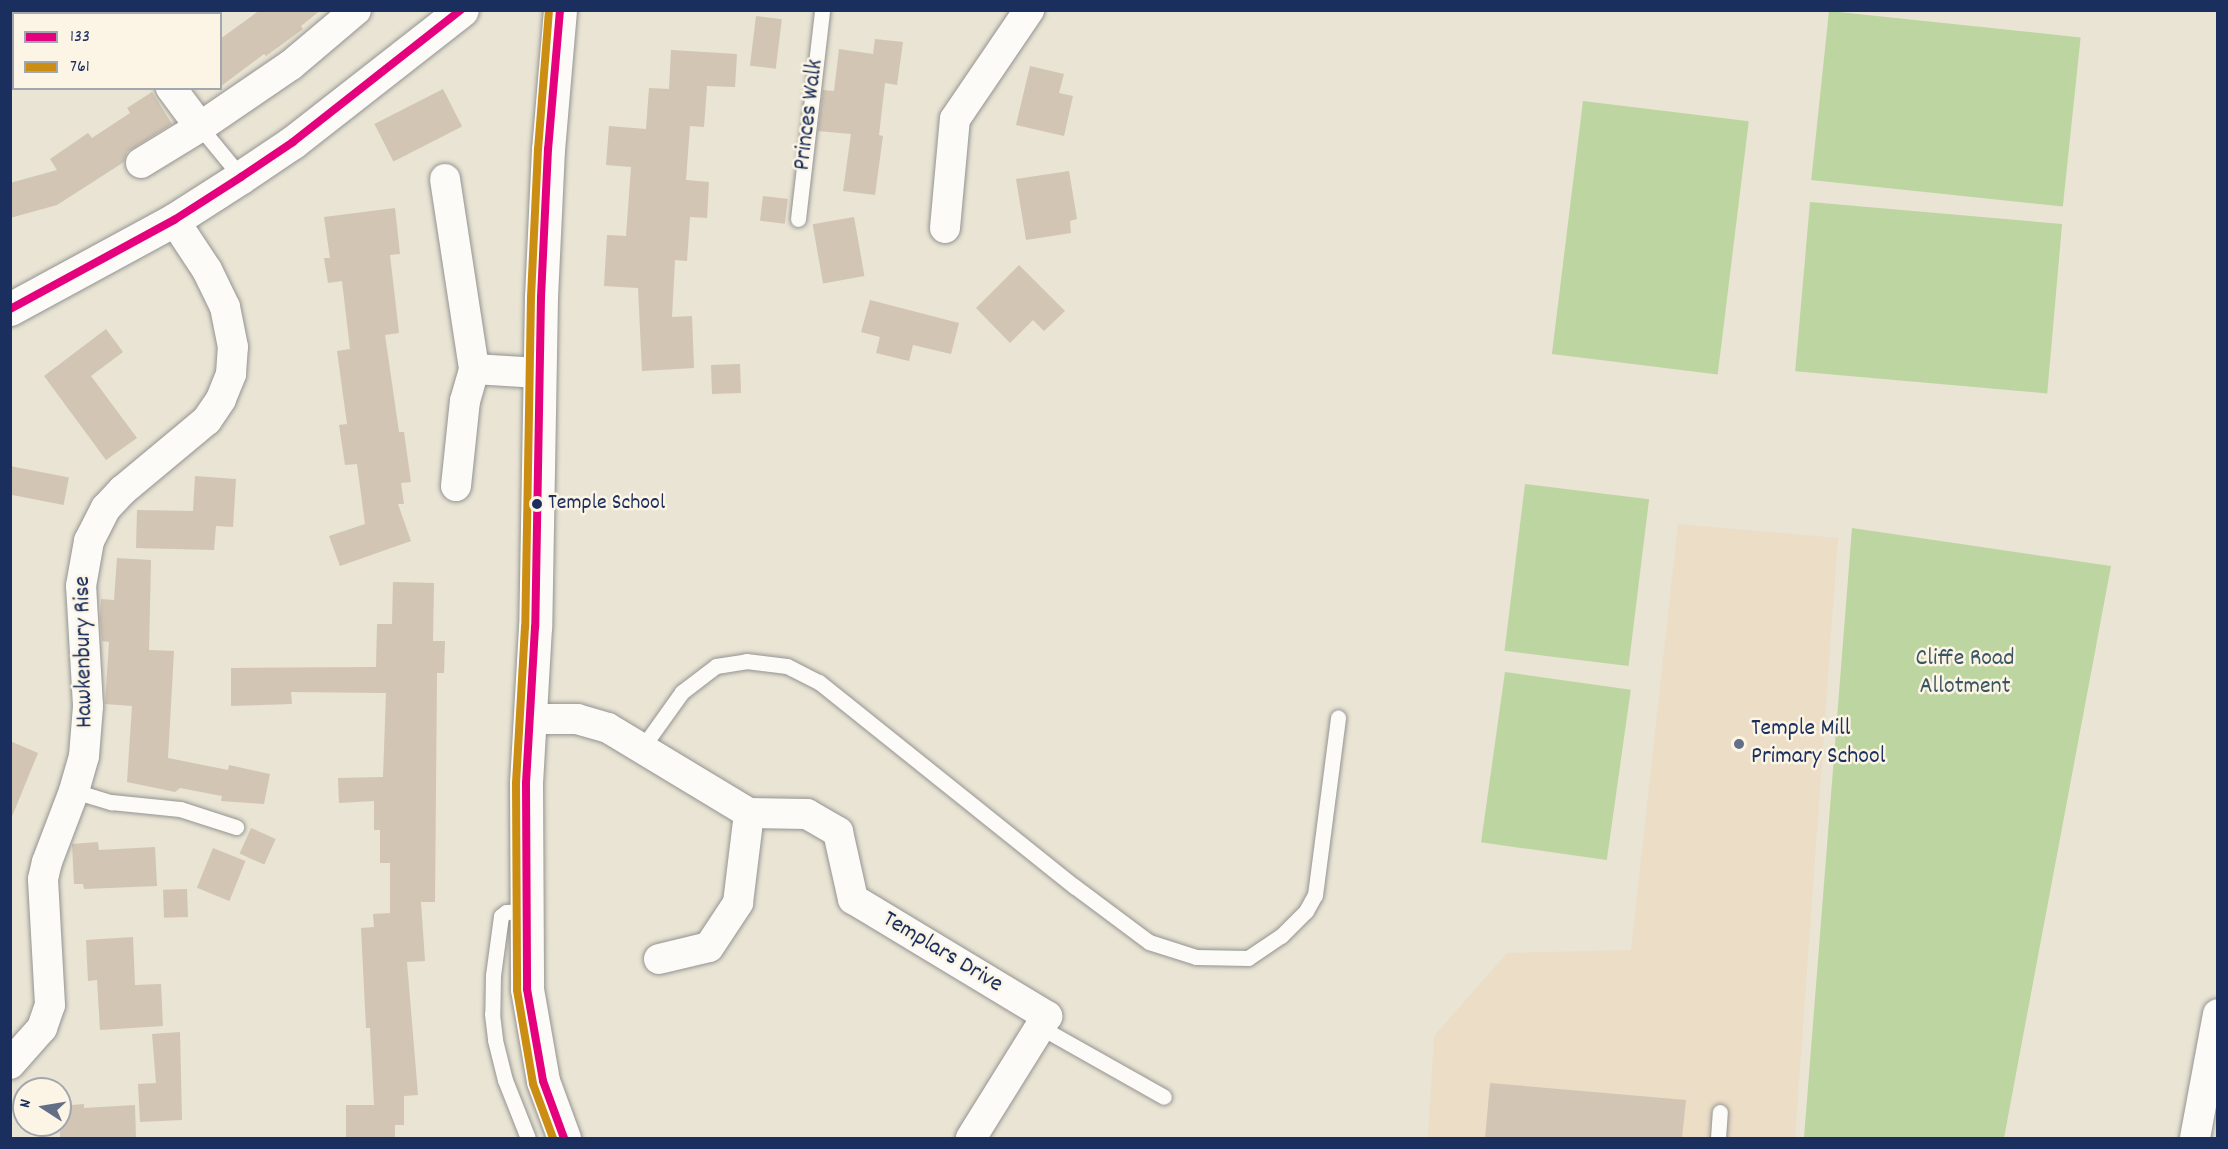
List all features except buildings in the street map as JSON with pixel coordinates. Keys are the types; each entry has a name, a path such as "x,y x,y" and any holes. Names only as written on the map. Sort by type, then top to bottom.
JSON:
{"main road":[{"path":"10,309 174,220 241,177 293,142 462,10"},
{"path":"560,10 548,149 539,372 536,627 526,783 527,989 543,1081 564,1138"}],"street":[{"path":"141,163 200,127 291,65 356,10"},
{"path":"945,228 956,119 1029,10"},
{"path":"172,90 200,127"},
{"path":"446,179 474,369 465,401 456,486"},
{"name":"Hawkenbury Rise","path":"10,1064 36,1035 49,1012 50,979 44,879 47,862 74,791 84,756 88,725 81,586 89,541 106,508 123,490 207,420 221,399 231,374 233,348 225,307 207,270 174,220"},
{"path":"474,369 539,372"},
{"path":"530,719 576,718 608,728 749,813 738,903 709,947 659,959"},
{"name":"Templars Drive","path":"749,813 807,814 838,832 853,899 1047,1016 1040,1027"},
{"path":"2195,1138 2217,1014"},
{"path":"971,1138 1040,1027"}],"lane":[{"name":"Princes Walk","path":"798,219 822,10"},
{"path":"200,127 241,177"},
{"path":"642,748 682,692 716,666 746,661 787,666 819,682 1065,879 1149,942 1196,957 1248,958 1281,936 1306,911 1315,895 1338,717"},
{"path":"74,791 111,802 180,808 236,827"},
{"path":"527,910 506,912 501,916 493,975 492,1014 503,1070 528,1138"},
{"path":"1040,1027 1164,1097"},
{"path":"1718,1138 1720,1112"}],"shaded area":[{"name":"Temple Mill Primary School","path":"1678,524 1838,538 1795,1138 1428,1138 1434,1036 1507,953 1631,950"}],"green space":[{"path":"1829,11 2081,37 2063,207 1811,180"},
{"path":"1583,101 1749,121 1718,374 1552,354"},
{"path":"1810,202 2062,224 2047,393 1795,371"},
{"path":"1525,484 1649,499 1629,666 1505,651"},
{"name":"Cliffe Road Allotment","path":"1852,528 2111,566 2004,1138 1804,1138"},
{"path":"1505,672 1631,690 1607,860 1481,842"}],"transit line":[{"name":"133","path":"10,309 174,220 241,177 293,142 461,10"},
{"name":"761","path":"549,10 538,149 531,297 525,627 516,783 517,990 533,1084 553,1138"},
{"name":"133","path":"560,10 548,149 541,297 535,627 526,783 527,989 543,1081 564,1138"}],"place":[{"name":"Temple School","path":"537,504"},
{"name":"Temple Mill Primary School","path":"1739,744"}]}
